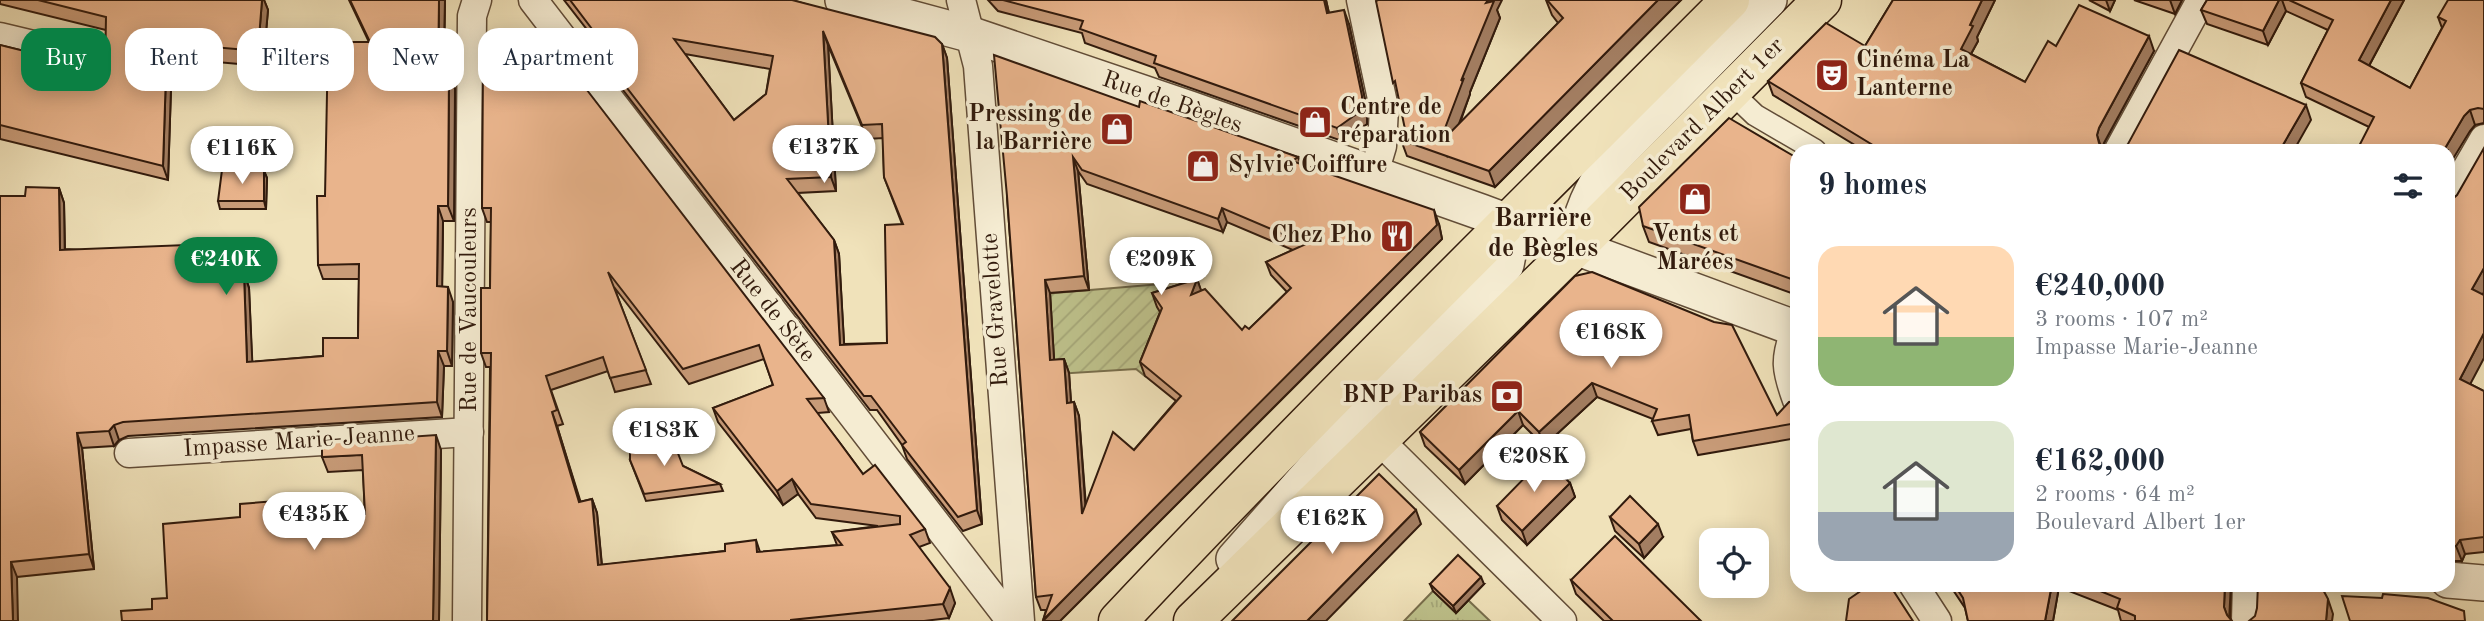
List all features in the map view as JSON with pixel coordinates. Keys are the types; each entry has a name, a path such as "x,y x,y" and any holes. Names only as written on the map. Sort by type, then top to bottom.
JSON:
{"main road":[{"path":"1118,621 1217,516 1730,0"},
{"name":"Boulevard Albert 1er","path":"1193,621 1380,441 1822,0"}],"street":[{"name":"Rue de Vaucouleurs","path":"467,621 472,16 477,0"},
{"name":"Rue de Sète","path":"533,0 1011,621"},
{"name":"Rue de Bègles","path":"843,0 969,34 1374,173 1790,326"},
{"name":"Rue Gravelotte","path":"961,0 978,66 1020,621"},
{"path":"1361,0 1384,108 1382,146 1374,173"},
{"path":"1576,247 1582,212 1611,162 1769,0"},
{"path":"2122,144 2201,0"},
{"path":"0,37 21,42"},
{"path":"1731,92 1755,115 1805,144"},
{"path":"2455,189 2484,139"},
{"path":"1179,621 1358,419 1483,292 1506,265 1511,239 1507,222"},
{"path":"1790,344 1787,351 1790,377"},
{"name":"Impasse Marie-Jeanne","path":"130,453 469,432"},
{"path":"1380,441 1562,621"},
{"path":"2455,581 2484,583"},
{"path":"1918,592 1937,621"},
{"path":"2246,621 2247,592"}],"green space":[{"path":"1161,284 1173,301 1145,376 1136,369 1024,376 1019,296"},
{"path":"1433,591 1456,613 1468,600 1490,621 1404,621"}],"building":[{"path":"38,0 262,0 260,28 237,28 237,49 223,48 223,28 125,28 125,91 165,91 163,166 0,125 0,45 21,50 21,91 111,91 111,28 106,28 106,17"},
{"path":"350,0 439,0 439,28 368,28 368,38"},
{"path":"570,0 792,0 935,37 942,44 977,510 958,517 902,445 906,442 871,396 864,396 629,91 638,91 638,28 591,28","holes":["823,31 862,125 882,124 884,177 903,224 885,225 887,343 840,345 834,240 787,179 831,177","674,39 773,56 766,94 734,120"]},
{"path":"1003,0 1324,0 1327,13 1344,10 1362,96 1362,110 1337,128 1154,63 1156,56 1080,29 1083,21"},
{"path":"1547,0 1658,0 1489,171 1401,140 1406,134 1395,81 1393,83 1376,1 1494,1 1439,144 1563,18"},
{"path":"1893,0 1982,0 1961,49 2025,82 2048,41 2056,46 2079,5 2149,36 2099,128 2097,135 2100,144 1871,144 1768,81 1826,23 1865,46"},
{"path":"2207,0 2279,0 2263,31 2201,10"},
{"path":"2289,0 2391,0 2359,60 2410,88 2446,21 2438,17 2448,0 2484,0 2484,109 2470,110 2448,144 2360,144 2374,117 2301,83 2333,20"},
{"path":"354,42 368,42 368,91 449,91 448,206 438,206 437,286 448,287 447,351 438,351 437,402 123,422 114,425 109,431 77,433 89,554 11,562 13,621 0,621 0,196 25,196 26,187 59,188 60,250 212,244 212,274 244,273 247,362 323,356 323,338 358,338 359,264 318,265 317,196 325,196 327,91 354,91"},
{"path":"2179,50 2306,105 2283,144 2128,144"},
{"path":"994,55 1139,107 1140,101 1298,157 1292,161 1434,210 1437,225 1043,620 1052,595 1036,597","holes":["1073,157 1082,170 1218,219 1222,208 1306,244 1266,262 1291,288 1249,329 1245,326 1242,330 1205,289 1191,295 1197,279 1152,293 1162,308 1140,362 1181,396 1134,450 1113,432 1082,514 1074,402 1067,403 1064,359 1050,360 1045,280 1084,276"]},
{"path":"483,91 588,91 824,398 807,399 863,474 875,465 925,529 910,535 950,588 943,604 791,621 487,621 491,353 481,353 481,288 490,288 491,208 482,208","holes":["608,272 683,369 759,345 773,385 713,408 777,491 792,479 811,504 900,516 900,524 832,532 842,545 757,552 756,540 725,544 725,551 598,565 592,499 579,502 552,412 557,410 546,376 603,357 610,378 646,370"]},
{"path":"1729,118 1790,154 1790,278 1643,226 1639,207"},
{"path":"2484,148 2484,268 2472,289 2484,295 2484,333 2460,379 2484,391 2484,537 2460,540 2455,546 2455,197"},
{"path":"222,170 264,171 264,201 218,201"},
{"path":"1592,272 1714,322 1732,325 1777,415 1790,402 1790,424 1693,441 1689,415 1652,421 1657,409 1592,383 1539,432 1518,411 1459,470 1420,432 1575,276"},
{"path":"670,433 683,466 720,484 644,494 630,460 630,449"},
{"path":"436,435 433,621 122,621 121,611 152,609 152,599 167,598 163,524 240,517 240,504 276,501 278,523 365,514 362,455 322,457 322,443"},
{"path":"1545,457 1570,483 1522,531 1497,506"},
{"path":"1379,474 1416,510 1307,621 1232,621"},
{"path":"1630,496 1658,524 1639,544 1610,517"},
{"path":"1615,536 1701,621 1613,621 1571,580"},
{"path":"1458,555 1481,577 1453,606 1430,584"},
{"path":"1859,592 1894,592 1913,621 1846,621 1849,599"},
{"path":"1959,592 2050,592 2045,621 1968,621"},
{"path":"2103,592 2225,592 2224,607 2232,621 2135,621 2135,616 2117,608 2120,599"},
{"path":"2258,592 2324,592 2328,599 2326,621 2249,621 2255,616"},
{"path":"2383,594 2428,598 2464,611 2465,621 2350,621 2342,596 2382,598"}],"place":[{"name":"Cinéma La Lanterne","path":"1832,75"},
{"name":"Centre de réparation","path":"1315,122"},
{"name":"Pressing de la Barrière","path":"1117,129"},
{"name":"Sylvie Coiffure","path":"1203,166"},
{"name":"Vents et Marées","path":"1695,199"},
{"name":"Chez Pho","path":"1397,236"},
{"name":"BNP Paribas","path":"1507,396"}],"district":[{"name":"Barrière de Bègles","path":"1543,234"}]}
